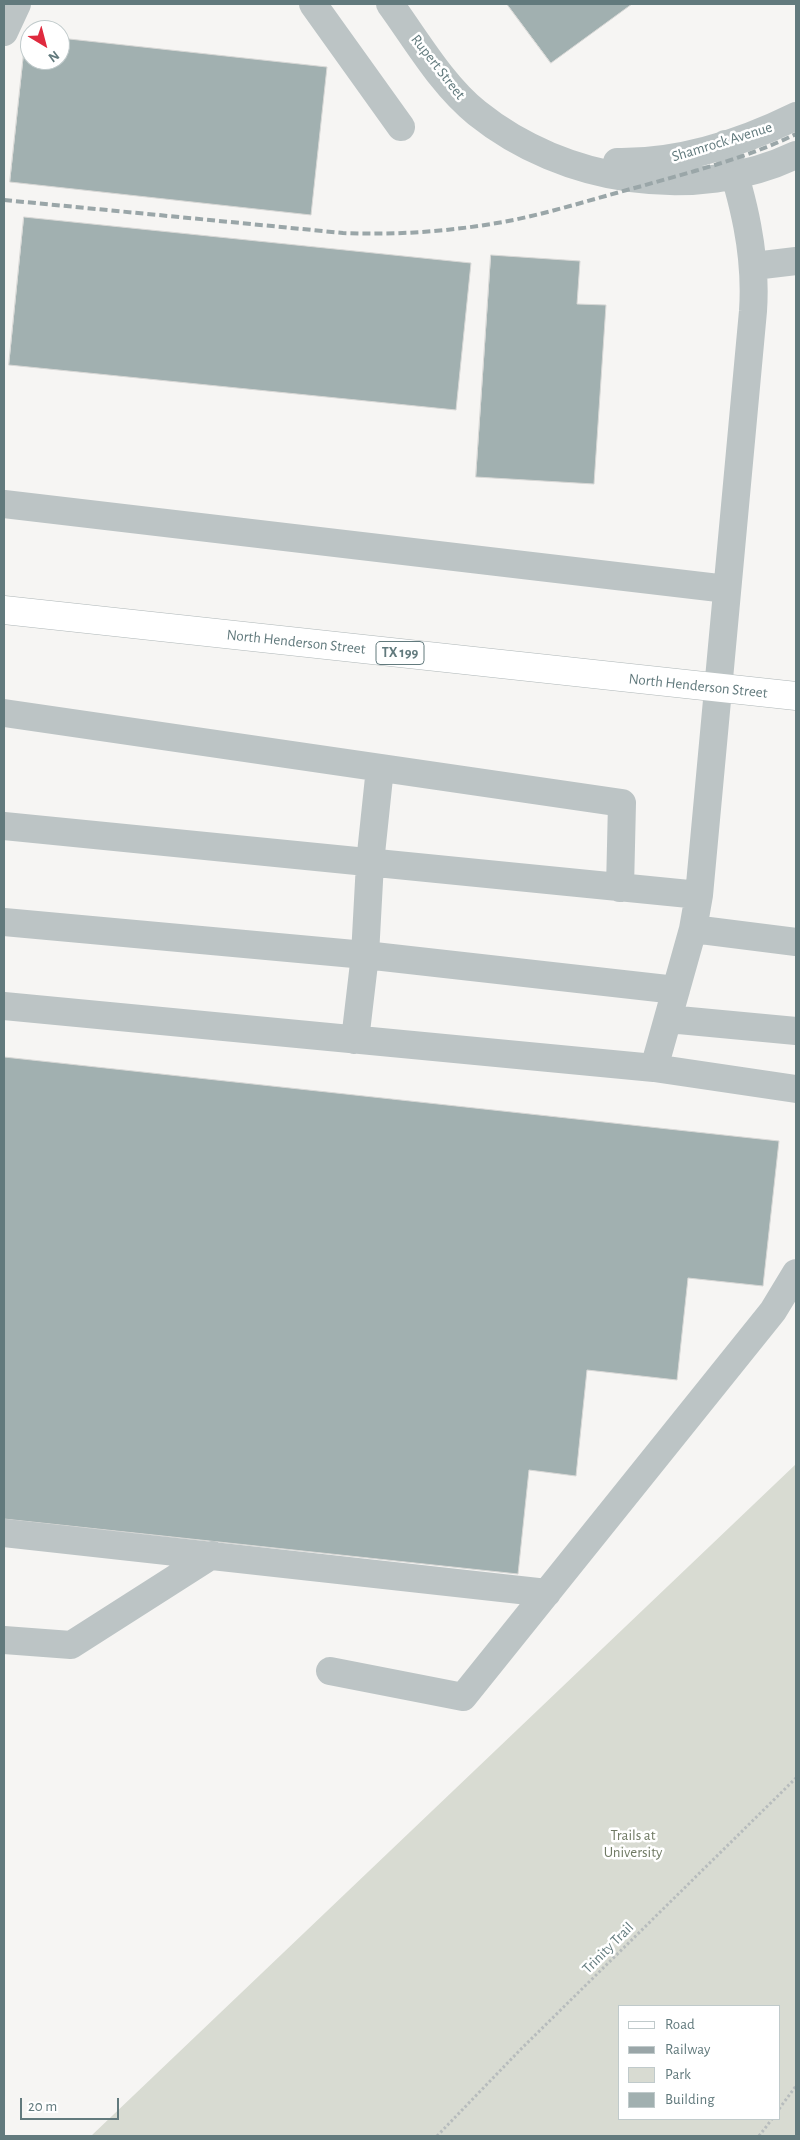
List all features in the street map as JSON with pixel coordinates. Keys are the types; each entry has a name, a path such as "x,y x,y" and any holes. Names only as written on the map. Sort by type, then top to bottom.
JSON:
{"main road":[{"name":"North Henderson Street","path":"4,610 796,696"}],"street":[{"path":"4,32 17,4"},
{"path":"313,4 401,127"},
{"name":"Rupert Street","path":"390,4 456,93 477,113 519,140"},
{"name":"Shamrock Avenue","path":"519,140 576,158 628,162 662,160 750,136 796,116"},
{"name":"Shamrock Avenue","path":"519,140 552,156 587,169 623,177 692,181 736,176 796,155"},
{"path":"654,1068 693,929 699,896 753,311 754,266 750,238 736,176 725,144"},
{"path":"754,266 796,261"},
{"path":"4,504 727,589"},
{"path":"4,713 622,803 620,888"},
{"path":"355,1040 365,955 370,863 380,768"},
{"path":"4,826 699,896"},
{"path":"4,922 365,955 676,990"},
{"path":"693,929 796,942"},
{"path":"4,1006 654,1068 796,1089"},
{"path":"668,1019 796,1031"},
{"path":"330,1671 463,1697 774,1311 796,1273"},
{"path":"4,1533 547,1593"},
{"path":"4,1640 71,1645 212,1555"}],"path":[{"name":"Trinity Trail","path":"437,2136 528,2043 796,1778"},
{"path":"780,2109 796,2086"},
{"path":"759,2136 771,2120"}],"green space":[{"name":"Trails at University","path":"796,1464 796,2136 91,2136"}],"building":[{"path":"507,4 632,4 551,63"},
{"path":"70,39 327,67 311,215 10,182 22,70 70,70"},
{"path":"24,217 471,263 456,410 9,365"},
{"path":"491,255 580,261 577,304 606,305 594,484 476,477"},
{"path":"4,1057 779,1141 763,1286 688,1278 677,1380 587,1370 576,1476 529,1470 518,1574 4,1519"}],"railway":[{"path":"4,200 343,233 380,234 436,231 510,221 567,207 720,163 759,150 796,134"}]}
